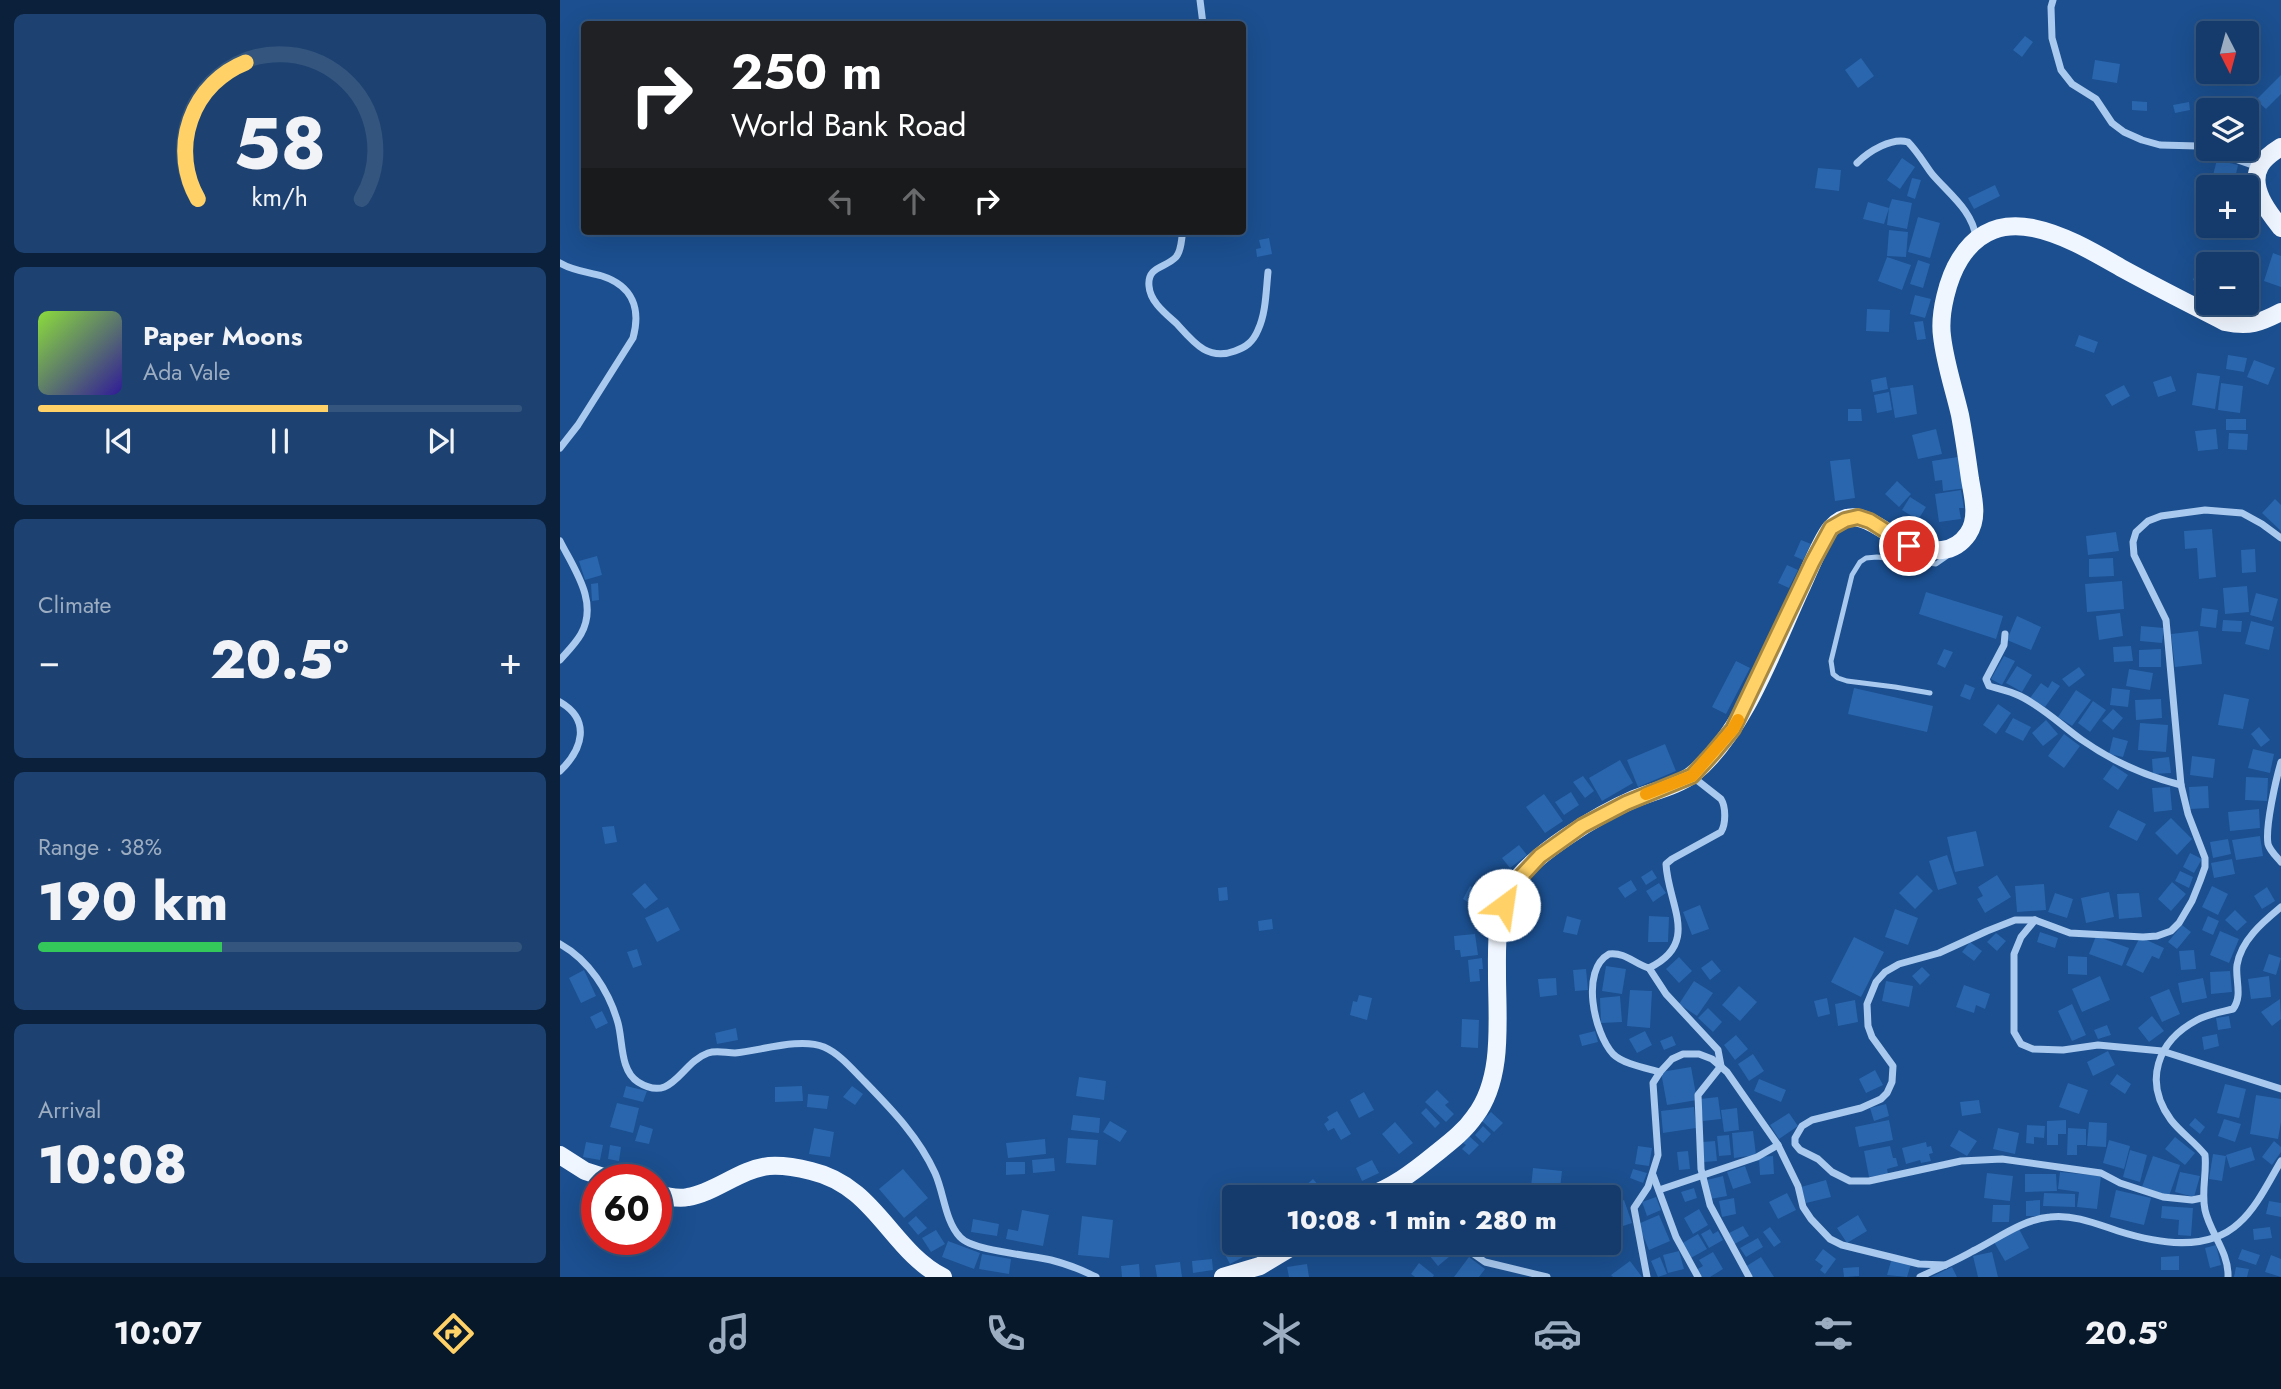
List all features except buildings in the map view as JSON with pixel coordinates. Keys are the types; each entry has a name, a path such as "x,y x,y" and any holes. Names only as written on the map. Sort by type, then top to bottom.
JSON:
{"main road":[{"path":"2281,147 2269,155 2259,167 2257,179 2259,194 2281,228"},
{"path":"1394,1185 1461,1133 1486,1098 1496,1049 1497,923 1511,887 1540,856 1582,826 1626,803 1692,776 1733,729 1831,528 1845,520 1858,517 1870,521 1909,546 1926,550 1955,547 1967,536 1975,515 1961,421 1941,334 1946,290 1960,259 1977,239 2001,228 2040,228 2077,242 2225,322 2242,326 2262,322 2281,312"},
{"path":"560,1155 581,1168"},
{"path":"672,1196 688,1198 768,1166 814,1171 852,1189 927,1269 943,1277"},
{"path":"1227,1277 1260,1266 1278,1255"}],"street":[{"path":"1200,0 1203,21"},
{"path":"2053,0 2052,38 2061,70 2072,84 2096,99 2112,123 2142,140 2160,145 2199,146 2259,167"},
{"path":"1857,163 1867,154 1885,145 1903,140 1908,142 1966,212 1975,228 1977,239"},
{"path":"1182,235 1176,257 1153,271 1149,278 1149,287 1157,304 1200,347 1215,356 1226,355 1250,344 1263,315 1268,272"},
{"path":"560,263 573,270 606,277 625,289 635,305 637,323 633,338 578,425 560,448"},
{"path":"2203,1198 2163,1198 2120,1183 2101,1172 2002,1159 1961,1161 1869,1181 1850,1181 1800,1150 1796,1144 1797,1133 1812,1120 1861,1108 1881,1099 1887,1093 1892,1083 1893,1066 1872,1037 1868,1026 1867,1004 1875,982 1899,964 1939,953 2015,920 2035,920 2070,933 2143,937 2158,936 2171,931 2179,923 2192,901 2205,867 2205,858 2192,827 2181,785 2168,628 2164,613 2134,555 2133,542 2136,532 2148,521 2161,516 2205,510 2242,513 2281,538"},
{"path":"560,541 580,579 587,604 581,635 560,660"},
{"path":"2005,634 2004,645 1986,678 1989,686 2030,701 2082,740 2113,759 2150,776 2181,785"},
{"path":"560,702 571,708 579,718 581,728 570,760 560,771"},
{"path":"2281,762 2268,837 2271,850 2281,862"},
{"path":"1649,968 1673,949 1679,935 1672,892 1666,879 1666,864 1723,830 1724,808 1721,799 1692,776"},
{"path":"2228,1277 2225,1257 2206,1214 2203,1198 2205,1155 2171,1120 2159,1098 2157,1062 2162,1051 2195,1020 2233,1009 2239,999 2236,972 2240,954 2256,930 2281,908"},
{"path":"2035,920 2021,937 2014,954 2014,1032 2021,1044 2033,1049 2063,1050 2098,1045 2162,1051 2281,1089"},
{"path":"560,944 590,967 617,1020 628,1069 640,1083 658,1089 665,1088 691,1063 710,1052 732,1053 806,1044 826,1048 847,1064 913,1134 934,1172 951,1223 960,1238 976,1246 1054,1261 1096,1277"},
{"path":"1660,1072 1615,1055 1602,1034 1594,1007 1594,978 1598,962 1604,957 1615,953 1625,954 1649,968 1666,994 1718,1050 1721,1066 1698,1095 1699,1150 1714,1216 1749,1277"},
{"path":"1647,1277 1634,1209 1648,1187 1658,1155 1653,1083 1672,1059 1689,1053 1712,1059 1721,1066 1778,1145 1798,1186 1803,1207 1830,1240 1919,1264 1945,1265"},
{"path":"1659,1190 1756,1157 1778,1145"},
{"path":"1920,1277 2019,1225 2052,1216 2091,1222 2157,1241 2182,1243 2216,1238 2242,1221 2281,1161"},
{"path":"1653,1175 1676,1237 1698,1277"},
{"path":"1476,1255 1485,1262 1547,1277"}],"lane":[{"path":"1930,693 1847,681 1833,674 1831,661 1852,575 1860,562 1877,556 1936,564 1955,547"}],"slow traffic":[{"path":"1646,794 1692,776 1738,720"}],"route":[{"path":"1504,905 1511,887 1540,856 1582,826 1626,803 1692,776 1713,753 1733,729 1831,528 1845,520 1858,517 1870,521 1909,546"}]}
